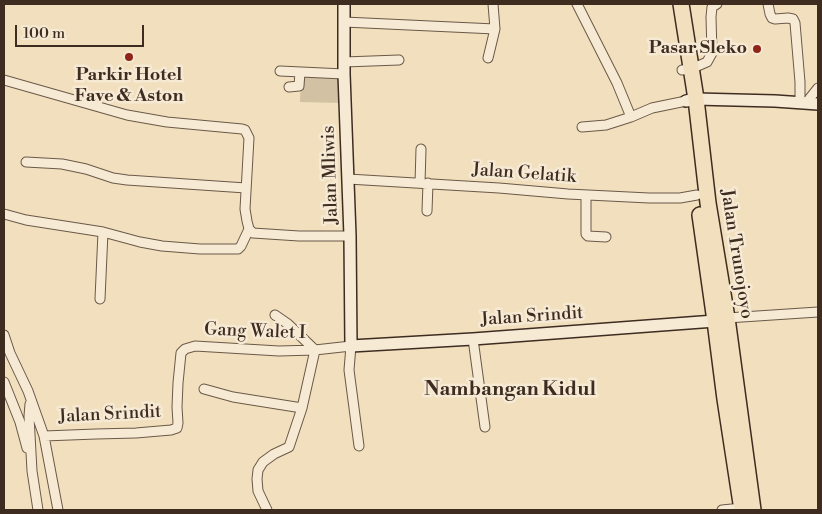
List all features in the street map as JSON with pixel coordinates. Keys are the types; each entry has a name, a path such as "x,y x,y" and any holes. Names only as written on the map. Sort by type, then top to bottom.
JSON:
{"highway":[{"name":"Jalan Trunojoyo","path":"672,4 686,70 708,203 746,510"},
{"name":"Jalan Trunojoyo","path":"681,4 686,70"},
{"name":"Jalan Trunojoyo","path":"691,100 697,195 721,319"}],"street":[{"name":"Jalan Mliwis","path":"344,4 351,346"},
{"path":"488,58 494,29 493,4"},
{"path":"577,4 617,82 631,117"},
{"path":"686,70 707,62 712,53 712,7 717,4"},
{"path":"768,4 770,14 775,20 793,19 803,103"},
{"path":"344,22 494,29"},
{"path":"280,71 300,72 344,68 399,60"},
{"path":"290,87 299,86 300,72"},
{"path":"4,80 127,115 167,122 245,130 249,138 246,209 247,222 252,233 299,236 350,236"},
{"path":"803,103 818,88"},
{"path":"582,127 606,125 652,108 691,100 776,101 818,104"},
{"path":"421,149 427,211"},
{"path":"26,162 62,164 127,180 246,188"},
{"name":"Jalan Gelatik","path":"348,179 649,198 680,198 697,195"},
{"path":"586,195 586,234 588,236 606,237"},
{"path":"4,214 26,220 103,232 162,246 240,248 250,229"},
{"path":"100,299 103,232"},
{"path":"721,319 818,312"},
{"path":"275,315 288,324 316,350 351,346 349,370 360,446"},
{"name":"Jalan Srindit","path":"351,346 473,339 721,319"},
{"path":"4,335 10,353 28,391 44,436 58,510"},
{"path":"473,339 485,427"},
{"name":"Gang Walet I","path":"176,428 181,353 185,349 195,346 316,350"},
{"path":"268,510 258,491 258,470 268,458 290,445 302,408 316,350"},
{"path":"4,382 20,422 32,471 38,510"},
{"path":"204,389 233,397 302,408"},
{"path":"30,398 32,471"},
{"name":"Jalan Srindit","path":"44,436 136,433 176,428"},
{"path":"722,510 746,510"}],"shaded area":[{"path":"301,73 344,75 344,103 300,102"}],"place":[{"name":"Pasar Sleko","path":"757,49"},
{"name":"Parkir Hotel Fave & Aston","path":"129,57"}],"district":[{"name":"Nambangan Kidul","path":"510,390"}]}
